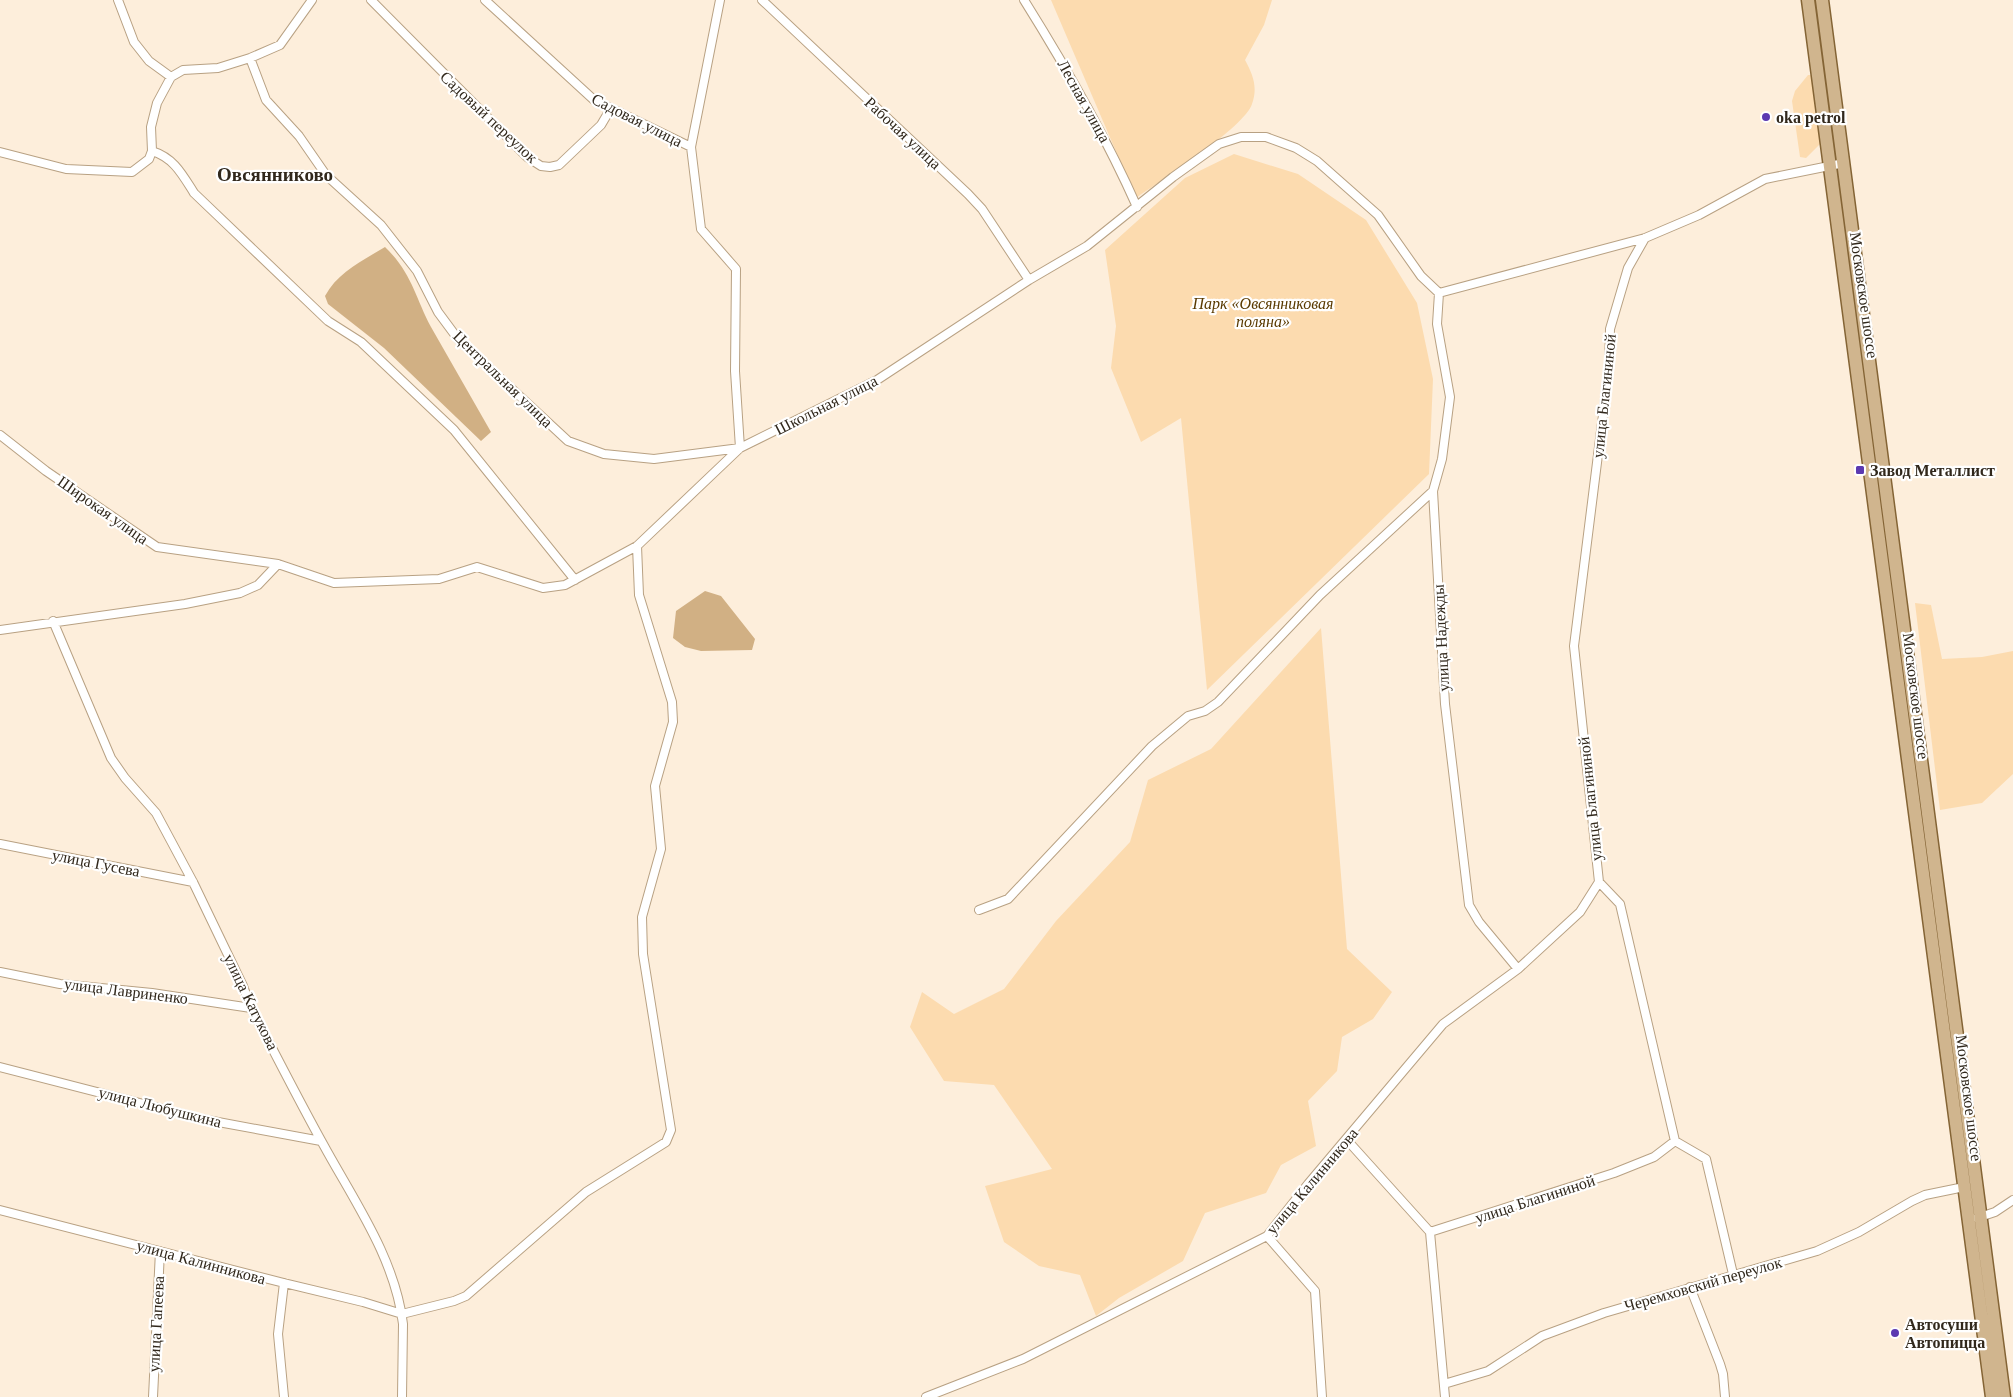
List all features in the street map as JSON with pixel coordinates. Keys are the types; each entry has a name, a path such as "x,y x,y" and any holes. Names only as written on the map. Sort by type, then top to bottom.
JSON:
{"main road":[{"name":"Московское шоссе","path":"1808,0 1964,1187 1974,1219 2004,1397"},
{"name":"Московское шоссе","path":"1822,0 1844,163 1974,1219 1992,1397"}],"street":[{"path":"118,0 134,42 149,61 171,77"},
{"path":"0,152 66,169 132,172 149,160 152,151 151,128 157,103 171,77 183,70 218,68 250,58 280,44 312,0"},
{"name":"Садовый переулок","path":"370,0 527,156 541,166 559,165 601,125 611,108"},
{"name":"Садовая улица","path":"485,0 594,100 691,147 702,229 736,268 735,371 740,448"},
{"path":"691,147 720,0"},
{"name":"Рабочая улица","path":"762,0 968,194 982,209 1029,280"},
{"name":"Лесная улица","path":"1024,0 1055,49 1103,133 1138,207"},
{"name":"Центральная улица","path":"250,58 266,100 299,136 326,175 381,225 417,271 438,312 458,339 568,441 604,454 654,459 740,448"},
{"name":"Школьная улица","path":"575,580 637,546 740,448 877,380 1029,280 1087,246 1172,178 1219,144 1241,137 1266,137 1296,148 1317,161 1378,215 1421,276 1439,292"},
{"path":"152,151 164,155 179,169 194,193 328,322 361,342 454,430 575,580"},
{"path":"1439,292 1645,238 1699,215 1765,179 1844,163"},
{"name":"улица Благининой","path":"1430,1232 1614,1173 1654,1157 1675,1141 1620,904 1598,882 1574,646 1609,366 1610,329 1628,268 1645,238"},
{"name":"улица Надежды","path":"1439,292 1437,324 1450,397 1442,458 1433,491 1444,704 1469,905 1479,922 1518,968"},
{"name":"Широкая улица","path":"0,436 46,471 157,547 278,564 334,583 439,579 477,567 543,588 566,585 575,580"},
{"path":"979,910 1008,899 1152,746 1188,716 1205,711 1218,702 1320,595 1433,491"},
{"path":"402,1314 454,1301 466,1296 586,1192 654,1152 666,1142 671,1130 643,954 642,917 661,849 655,786 673,716 672,702 639,595 637,546"},
{"path":"0,630 53,621 185,604 240,592 258,585 278,564"},
{"name":"улица Катукова","path":"53,621 111,758 125,778 156,812 193,882 252,1008 321,1141 385,1256 402,1314 402,1397"},
{"name":"улица Гусева","path":"0,844 193,882"},
{"name":"улица Калинникова","path":"926,1397 1023,1360 1267,1236 1442,1024 1518,968 1580,912 1598,882"},
{"name":"улица Лавриненко","path":"0,972 60,984 152,993 252,1008"},
{"name":"улица Любушкина","path":"0,1067 202,1119 321,1141"},
{"path":"1347,1140 1430,1232 1445,1397"},
{"path":"1675,1141 1706,1159 1733,1274"},
{"name":"Черемховский переулок","path":"1444,1384 1488,1371 1542,1336 1604,1313 1733,1274 1778,1264 1818,1251 1859,1232 1925,1195 1964,1187"},
{"path":"1974,1219 1994,1212 2013,1200"},
{"name":"улица Калинникова","path":"0,1210 363,1302 402,1314"},
{"path":"1267,1236 1315,1291 1322,1397"},
{"name":"улица Гапеева","path":"153,1397 160,1251"},
{"path":"284,1283 278,1334 284,1397"},
{"path":"1690,1287 1720,1364 1725,1397"}],"green space":[{"path":"1051,0 1272,0 1264,25 1245,60 1255,87 1252,104 1246,114 1218,140 1136,198"},
{"path":"1808,75 1813,75 1821,143 1806,158 1800,157 1792,101 1795,91"},
{"name":"Парк «Овсянниковая поляна»","path":"1234,154 1298,174 1366,220 1417,303 1433,379 1429,474 1207,690 1181,418 1141,442 1111,368 1116,326 1105,250 1185,178"},
{"path":"1915,603 1931,605 1942,659 1982,657 2013,651 2013,774 1982,803 1940,810"},
{"path":"1321,628 1347,949 1392,992 1373,1019 1342,1037 1337,1071 1308,1101 1316,1146 1281,1165 1266,1193 1205,1213 1183,1261 1119,1298 1096,1316 1080,1275 1039,1266 1004,1242 985,1186 1052,1169 994,1085 944,1081 910,1027 922,992 954,1014 1004,989 1056,921 1130,842 1148,780 1211,749"}],"shaded area":[{"path":"385,247 407,276 431,327 491,432 481,441 384,348 328,304 325,296 337,280 359,262"},
{"path":"705,591 721,596 755,639 752,650 701,651 685,647 673,638 676,611"}],"place":[{"name":"oka petrol","path":"1766,117"},
{"name":"Завод Металлист","path":"1860,470"},
{"name":"Автосуши Автопицца","path":"1895,1333"}],"district":[{"name":"Овсянниково","path":"275,174"}]}
